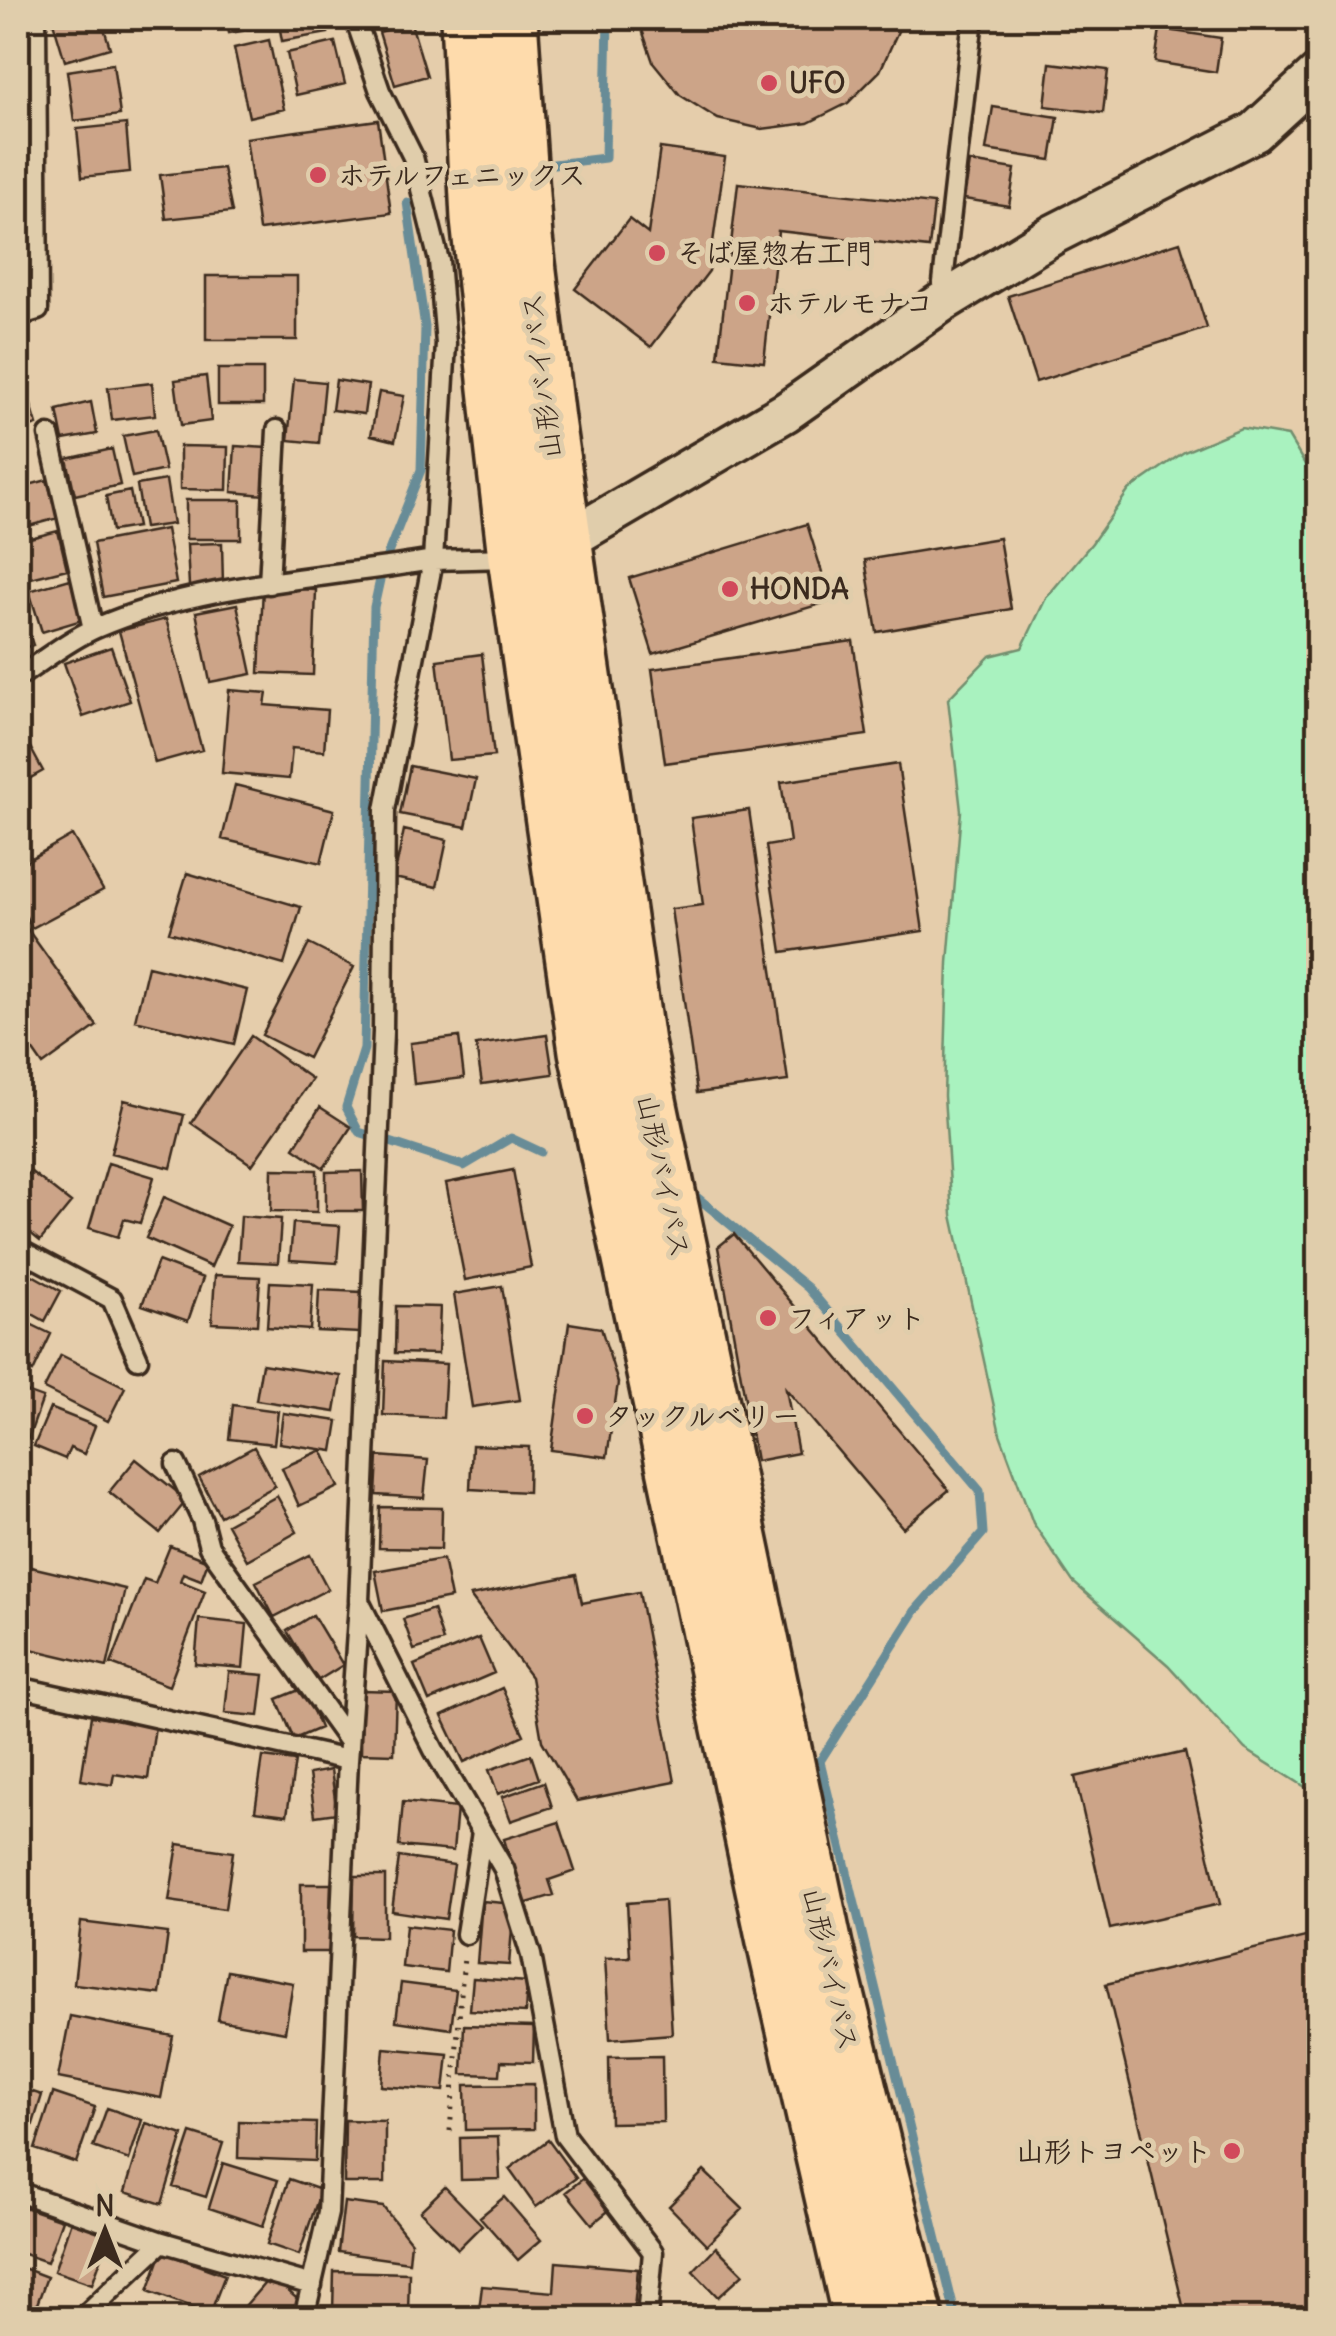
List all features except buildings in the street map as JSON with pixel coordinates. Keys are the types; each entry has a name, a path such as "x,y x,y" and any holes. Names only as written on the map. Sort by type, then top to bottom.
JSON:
{"highway":[{"name":"山形バイパス","path":"469,18 480,220 539,550 636,1042 824,1946 915,2318"},
{"name":"山形バイパス","path":"509,18 539,550 587,1052 774,1936 861,2318"}],"street":[{"path":"539,550 786,412 941,302 1054,234 1255,132 1318,74"}],"lane":[{"path":"18,316 38,310 36,18"},
{"path":"304,2318 328,2213 380,1108 385,810 433,560 446,344 439,261 413,157 380,91 355,18"},
{"path":"941,302 973,18"},
{"path":"18,148 38,148"},
{"path":"269,584 277,430"},
{"path":"50,435 93,630"},
{"path":"18,677 93,630 211,593 362,568 539,550"},
{"path":"18,1248 112,1299 138,1359"},
{"path":"176,1464 210,1546 349,1751"},
{"path":"359,1600 434,1750 504,1870 532,1955 565,2136 653,2252 647,2318"},
{"path":"18,1687 349,1751"},
{"path":"466,1934 482,1832"},
{"path":"18,2192 162,2242 312,2285"},
{"path":"82,2318 162,2242"}],"path":[{"path":"450,2131 466,1934"}],"green space":[{"path":"1241,428 1288,436 1318,486 1318,1795 1245,1749 1168,1665 1073,1582 1033,1523 1000,1434 952,1215 944,1096 948,963 961,811 948,699 990,656 1022,648 1046,598 1129,490 1184,452"}],"waterway":[{"path":"554,164 605,158 608,18"},
{"path":"407,202 425,327 421,470 383,566 374,607 364,1049 346,1107 359,1132 464,1166 511,1138 541,1152"},
{"path":"693,1194 808,1288 980,1491 983,1533 915,1611 820,1761 956,2318"}],"place":[{"name":"UFO","path":"769,83"},
{"name":"ホテルフェニックス","path":"318,175"},
{"name":"そば屋惣右工門","path":"657,253"},
{"name":"ホテルモナコ","path":"747,303"},
{"name":"HONDA","path":"730,589"},
{"name":"フィアット","path":"768,1318"},
{"name":"タックルベリー","path":"585,1416"},
{"name":"山形トヨペット","path":"1232,2151"}]}
